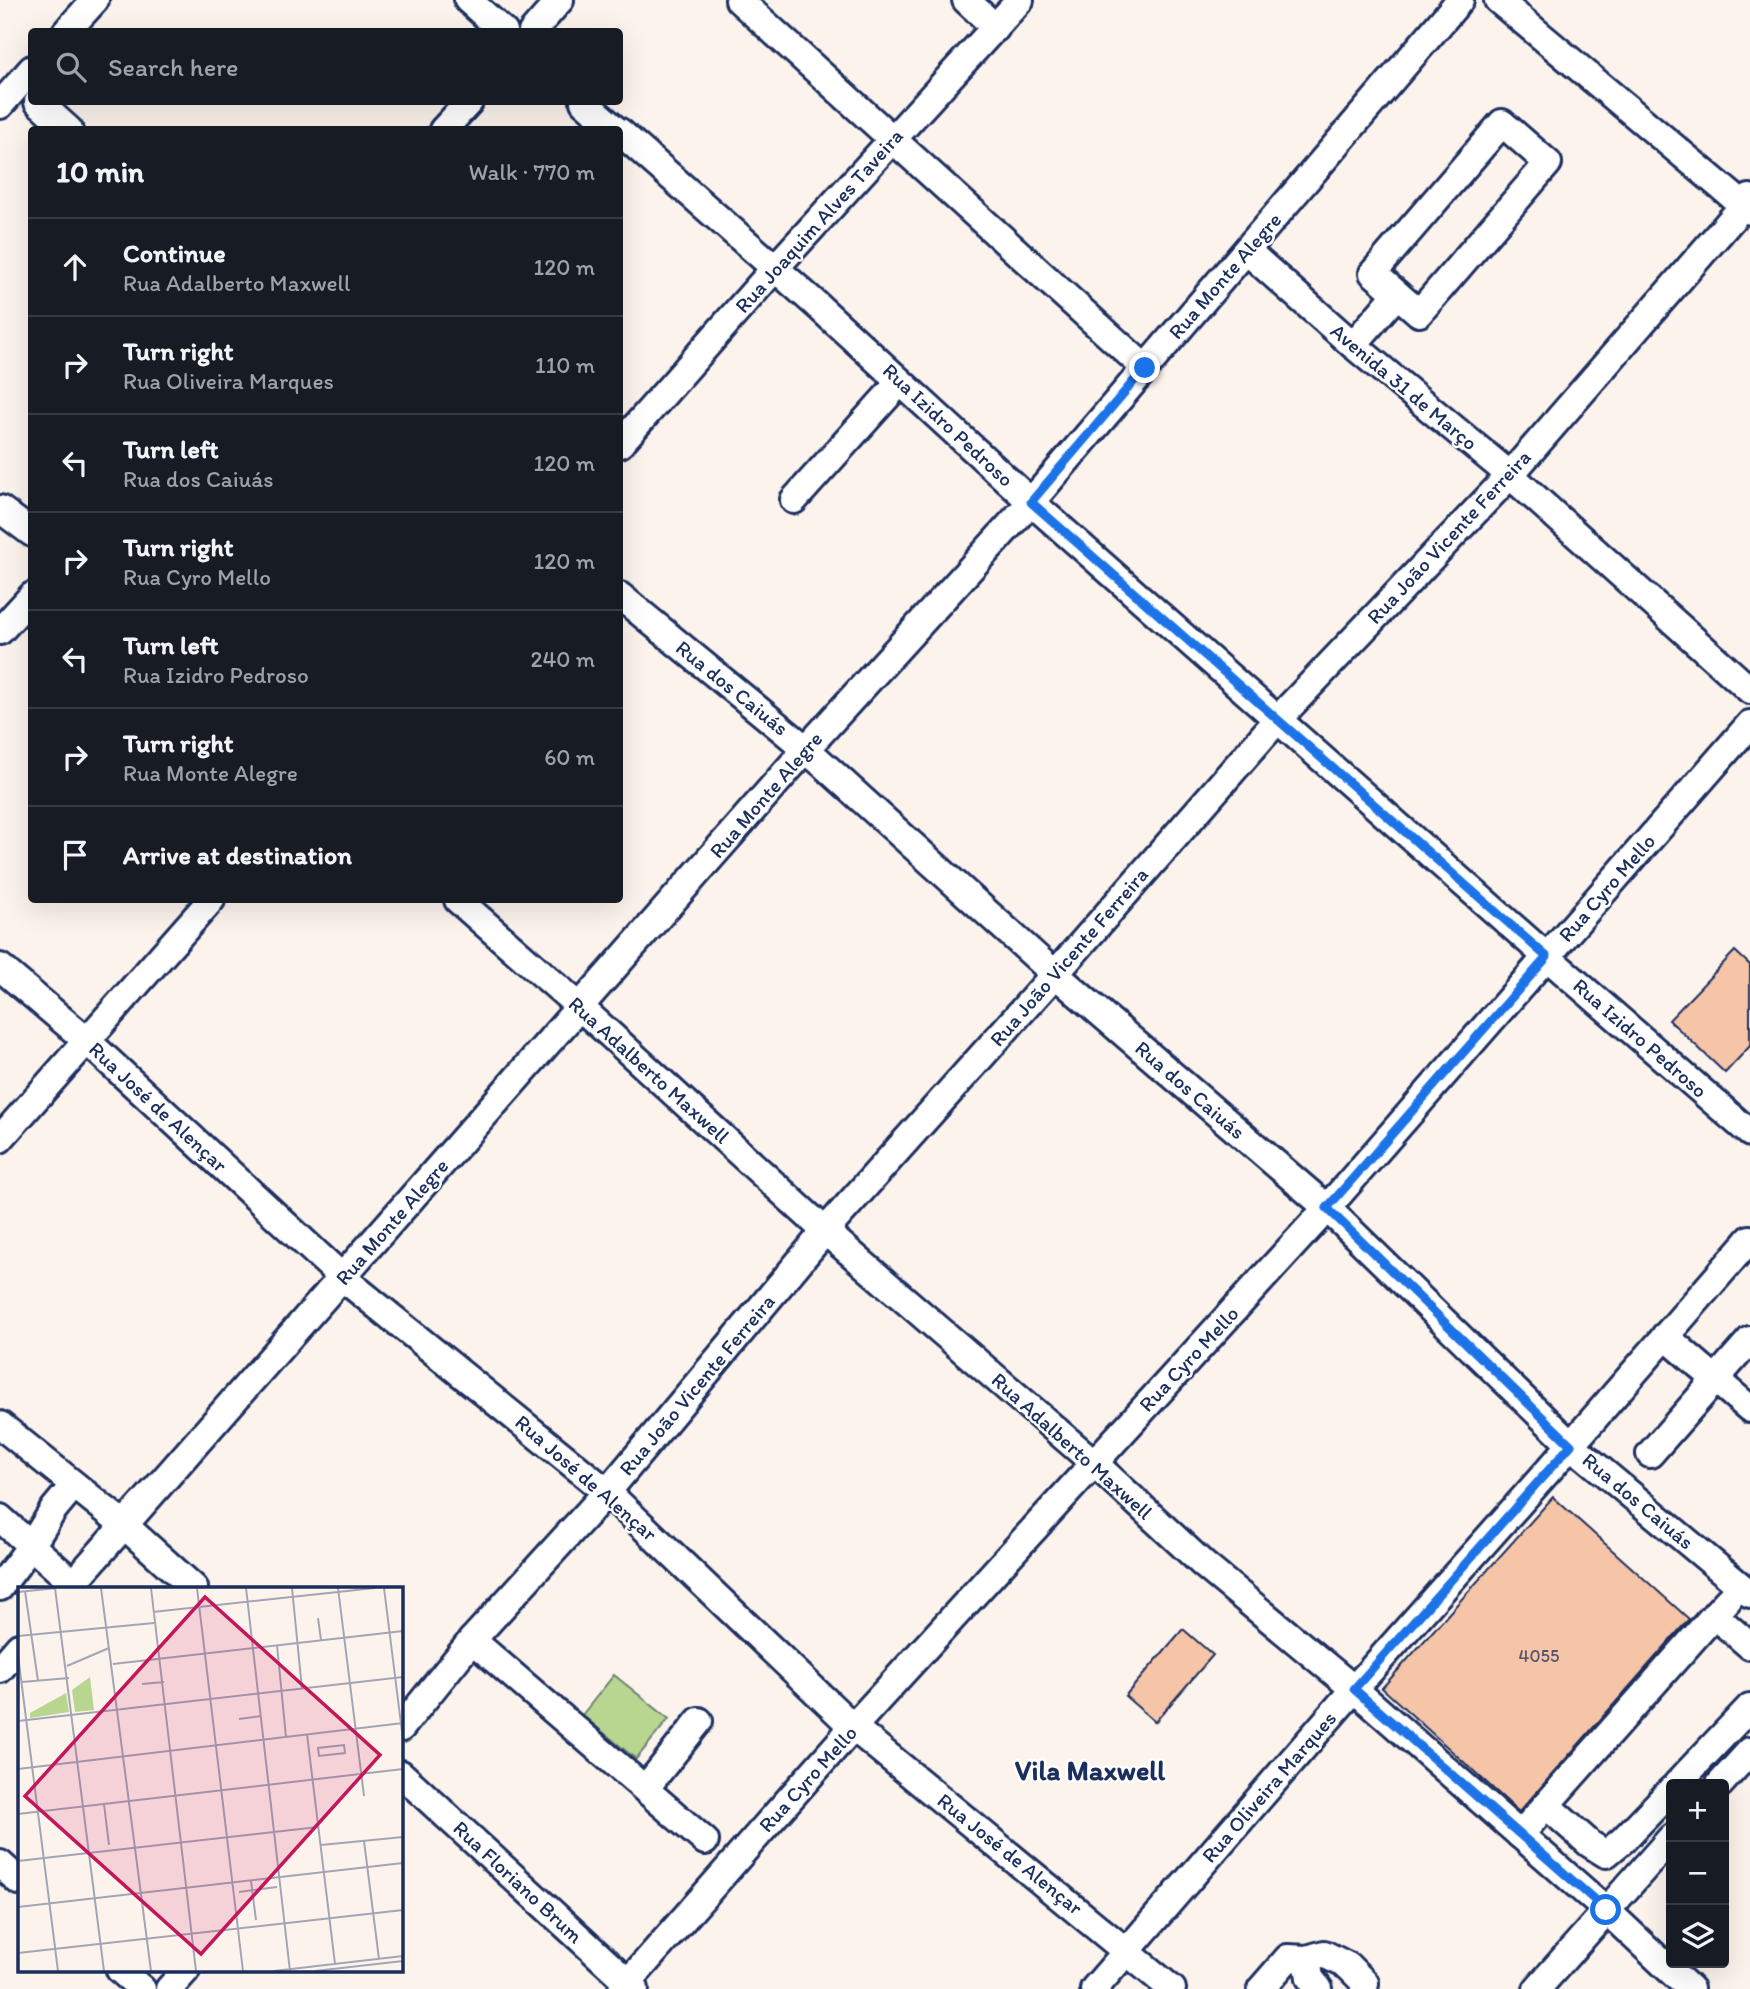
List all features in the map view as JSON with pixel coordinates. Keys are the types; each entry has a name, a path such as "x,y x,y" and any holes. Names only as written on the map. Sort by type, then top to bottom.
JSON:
{"street":[{"path":"70,28 95,0"},
{"path":"468,0 500,28"},
{"path":"536,28 560,0"},
{"path":"739,0 1145,368"},
{"path":"966,0 996,28"},
{"name":"Rua Joaquim Alves Taveira","path":"623,441 775,268 1020,0"},
{"name":"Rua Monte Alegre","path":"71,1586 806,749 1031,502 1460,0"},
{"path":"1498,0 1748,205"},
{"path":"0,105 24,84"},
{"path":"45,105 65,126"},
{"path":"447,126 466,105"},
{"name":"Rua Izidro Pedroso","path":"588,105 612,126"},
{"path":"1502,123 1548,163 1419,313 1397,294 1373,273 1502,123"},
{"name":"Rua Izidro Pedroso","path":"623,135 775,268 1031,502 1750,1133"},
{"name":"Rua João Vicente Ferreira","path":"402,1727 472,1640 607,1492 825,1231 1278,719 1510,475 1748,205"},
{"name":"Avenida 31 de Março","path":"1247,251 1353,345 1510,475 1750,690"},
{"path":"1353,345 1397,294"},
{"path":"794,500 900,382"},
{"path":"0,509 28,530"},
{"name":"Rua dos Caiuás","path":"623,598 806,749 1055,974 1327,1208 1571,1445 1745,1590"},
{"path":"0,631 28,600"},
{"name":"Rua Cyro Mello","path":"628,1987 853,1727 1327,1208 1750,724"},
{"path":"0,1139 208,903"},
{"name":"Rua Adalberto Maxwell","path":"461,903 580,1007 825,1231 1093,1462 1203,1564 1354,1689 1606,1910 1689,1989"},
{"name":"Rua José de Alençar","path":"0,967 86,1040 343,1278 607,1492 853,1727 1172,1989"},
{"name":"Rua Oliveira Marques","path":"1094,1989 1750,1238"},
{"path":"1665,1336 1750,1409"},
{"path":"1650,1454 1750,1340"},
{"path":"0,1425 123,1524 193,1587"},
{"path":"0,1587 31,1546 54,1508 74,1485"},
{"path":"0,1518 71,1586"},
{"path":"1520,1835 1717,1612 1745,1590"},
{"path":"1717,1612 1721,1621 1750,1646"},
{"path":"472,1640 705,1841"},
{"path":"0,1669 18,1648"},
{"path":"1681,1779 1750,1707"},
{"path":"645,1789 699,1721"},
{"path":"1725,1779 1750,1751"},
{"name":"Rua Floriano Brum","path":"402,1775 628,1987"},
{"path":"1546,1805 1606,1854 1666,1795"},
{"path":"1537,1989 1667,1842"},
{"path":"0,1864 18,1880"},
{"path":"1261,1989 1288,1958 1307,1959 1324,1954 1348,1966 1365,1983 1364,1989"},
{"path":"1307,1959 1310,1978 1319,1989"},
{"path":"122,1972 142,1989"},
{"path":"169,1989 184,1972"}],"green space":[{"path":"614,1675 669,1719 636,1759 582,1715"}],"building":[{"path":"1735,951 1750,965 1750,1046 1725,1073 1669,1020"},
{"path":"1553,1497 1689,1619 1519,1812 1382,1688"},
{"path":"1183,1629 1213,1655 1155,1722 1125,1696"}],"district":[{"name":"Vila Maxwell","path":"1090,1770"}],"route":[{"path":"1145,368 1031,502 1547,957 1327,1208 1571,1445 1354,1689 1606,1910"}]}
